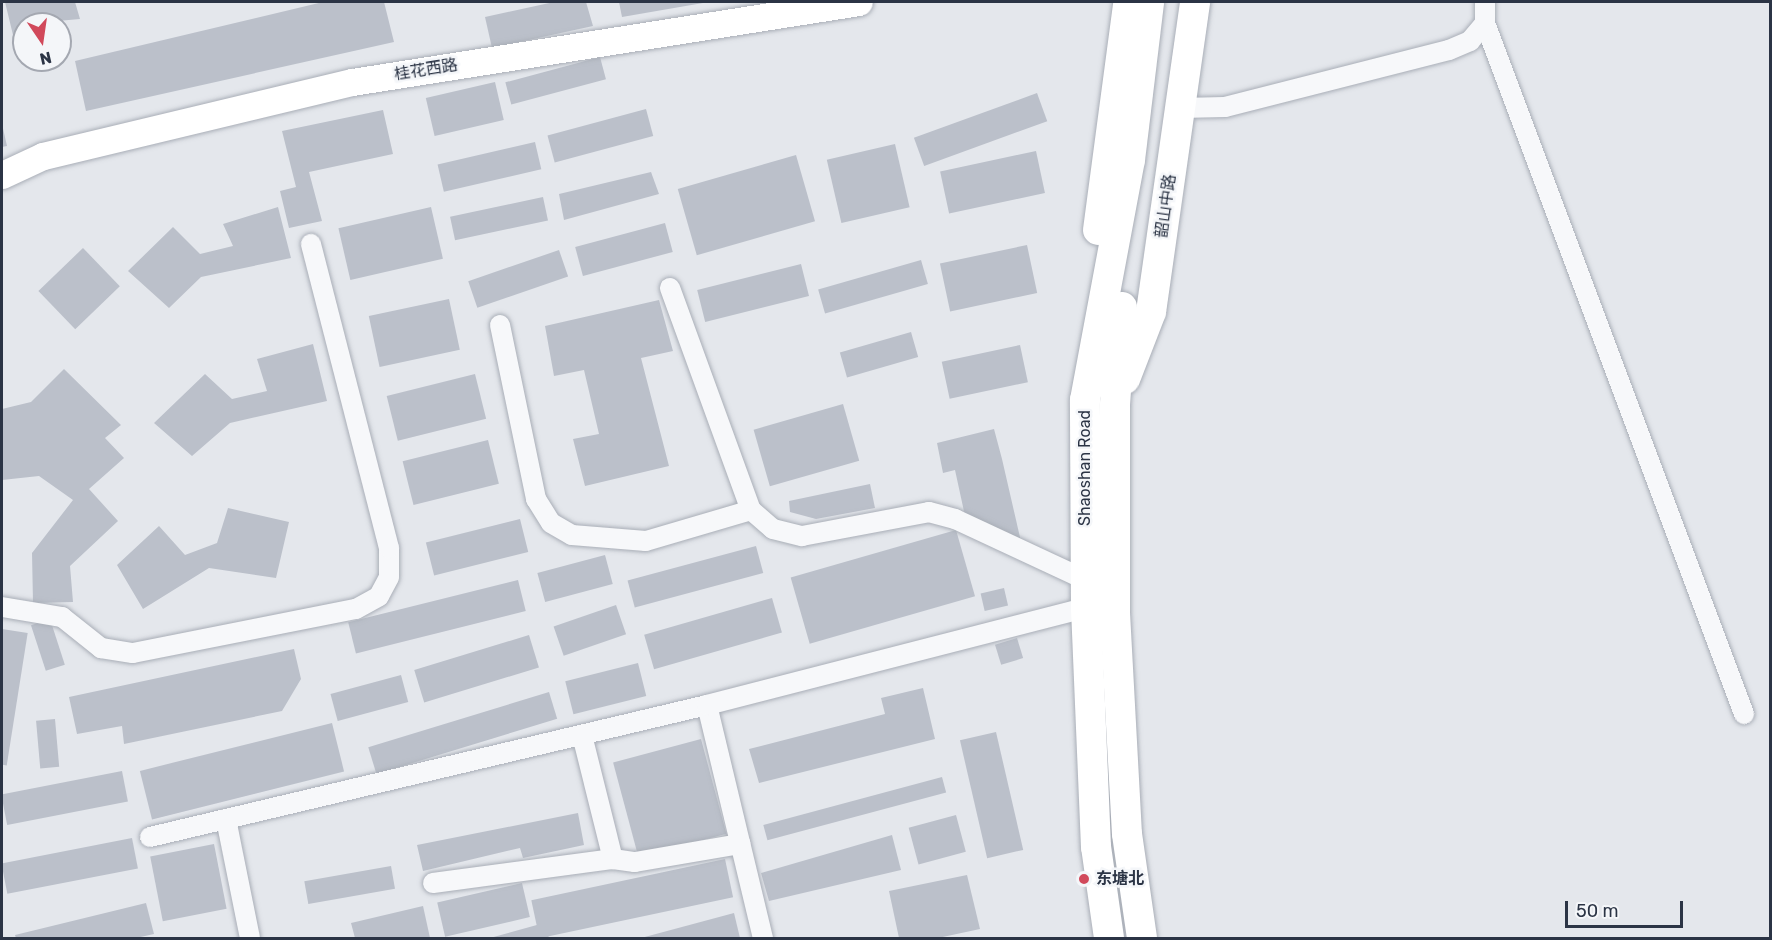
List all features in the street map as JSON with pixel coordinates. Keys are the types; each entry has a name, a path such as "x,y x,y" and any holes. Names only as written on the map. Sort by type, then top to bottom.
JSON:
{"main road":[{"path":"1085,400 1083,354 1129,2"},
{"name":"Shaoshan Road","path":"1142,939 1127,834 1115,613 1115,404 1111,325 1149,2"},
{"name":"Shaoshan Road","path":"1109,939 1096,847 1086,594 1085,400 1111,325 1161,2"},
{"name":"韶山中路","path":"1115,404 1151,312 1195,2"}],"street":[{"name":"桂花西路","path":"2,175 43,156 352,82 859,2"},
{"path":"1485,2 1485,23 1744,714"},
{"path":"1180,108 1225,107 1449,50 1470,41 1485,23"},
{"path":"2,607 62,617 101,648 133,653 356,609 379,596 389,577 389,548 311,244"},
{"path":"670,288 751,510 773,529 802,536 929,512 954,519 1086,594"},
{"path":"500,325 536,499 551,523 572,535 646,541 751,510"},
{"path":"150,837 707,705 1086,594"},
{"path":"707,705 763,939"},
{"path":"582,735 613,859"},
{"path":"226,819 249,939"},
{"path":"433,883 613,859 635,862 740,844"}],"building":[{"path":"5,2 75,2 80,19 72,20 72,12 12,12 12,31"},
{"path":"323,2 384,2 394,42 86,111 75,61"},
{"path":"554,2 586,2 593,26 492,48 485,17"},
{"path":"619,2 703,2 703,3 622,17"},
{"path":"600,57 606,79 511,105 505,82"},
{"path":"495,82 504,120 435,136 426,98"},
{"path":"1037,93 1047,121 924,166 914,138"},
{"path":"646,109 653,136 555,162 547,135"},
{"path":"383,110 393,154 309,172 322,221 289,228 280,191 296,187 282,131"},
{"path":"2,124 7,146 2,147"},
{"path":"535,142 541,169 444,192 438,164"},
{"path":"895,144 910,207 841,223 827,160"},
{"path":"1036,151 1045,193 949,213 940,171"},
{"path":"796,155 815,221 697,255 678,189"},
{"path":"651,172 659,194 564,220 559,194"},
{"path":"543,197 548,220 455,240 450,217"},
{"path":"278,207 291,258 201,277 169,308 128,271 173,227 200,254 233,246 223,224"},
{"path":"431,207 443,259 350,280 338,228"},
{"path":"665,223 673,252 583,276 575,247"},
{"path":"1027,245 1037,293 950,311 940,264"},
{"path":"83,248 120,286 75,329 38,291"},
{"path":"559,250 568,276 477,308 468,281"},
{"path":"921,260 928,284 825,314 818,289"},
{"path":"801,264 809,296 705,322 697,290"},
{"path":"449,299 460,350 380,367 369,316"},
{"path":"659,300 673,351 641,358 669,466 585,486 573,439 599,434 584,370 554,376 545,326"},
{"path":"911,332 918,357 847,377 840,352"},
{"path":"313,344 327,401 230,423 192,456 154,423 205,374 232,399 267,391 257,359"},
{"path":"1020,345 1028,382 950,399 942,362"},
{"path":"64,369 121,425 105,438 124,458 89,489 118,521 70,566 73,602 33,603 32,553 73,500 39,476 2,480 2,409 31,402"},
{"path":"475,374 486,419 398,441 387,396"},
{"path":"843,404 859,461 770,486 754,430"},
{"path":"994,429 1022,546 965,516 955,470 943,473 937,443"},
{"path":"488,440 499,484 414,505 403,461"},
{"path":"870,484 875,508 816,519 790,512 789,501"},
{"path":"228,508 289,522 276,578 209,568 143,609 117,565 159,526 185,555 217,543"},
{"path":"520,519 528,552 434,575 426,542"},
{"path":"956,530 975,596 810,644 791,577"},
{"path":"756,546 763,573 635,607 628,580"},
{"path":"605,555 613,584 545,602 537,573"},
{"path":"518,580 526,611 356,653 348,622"},
{"path":"1004,588 1008,606 985,611 981,593"},
{"path":"772,598 782,633 654,669 644,635"},
{"path":"616,605 626,634 564,656 554,626"},
{"path":"50,619 65,665 46,671 31,625"},
{"path":"2,629 28,633 7,765 2,765"},
{"path":"529,635 539,668 424,703 414,670"},
{"path":"1017,638 1023,658 1001,665 995,645"},
{"path":"294,649 301,679 282,711 124,744 122,726 77,734 69,697"},
{"path":"638,663 646,696 573,714 565,681"},
{"path":"401,675 408,702 338,721 330,694"},
{"path":"923,688 935,739 759,783 749,749 885,714 881,698"},
{"path":"549,692 557,719 376,774 368,747"},
{"path":"55,719 59,767 40,768 36,721"},
{"path":"332,723 344,772 152,819 140,771"},
{"path":"996,732 1023,850 987,858 960,740"},
{"path":"701,739 726,834 638,857 613,763"},
{"path":"122,771 128,801 7,825 2,794"},
{"path":"942,777 946,792 767,840 763,825"},
{"path":"578,813 584,845 523,858 520,848 423,871 417,845"},
{"path":"956,815 966,852 919,864 909,828"},
{"path":"892,835 901,870 769,901 761,873"},
{"path":"132,838 138,868 7,894 2,863"},
{"path":"214,844 227,909 163,921 150,856"},
{"path":"725,859 733,897 541,938 531,900"},
{"path":"391,866 395,889 308,904 304,881"},
{"path":"967,875 980,929 938,938 899,938 889,891"},
{"path":"522,883 530,917 445,937 437,903"},
{"path":"146,903 154,934 136,938 16,938 15,935"},
{"path":"423,906 430,938 355,938 351,923"},
{"path":"734,913 740,938 641,938"},
{"path":"544,923 549,938 490,938"}],"place":[{"name":"东塘北","path":"1084,879"}]}
